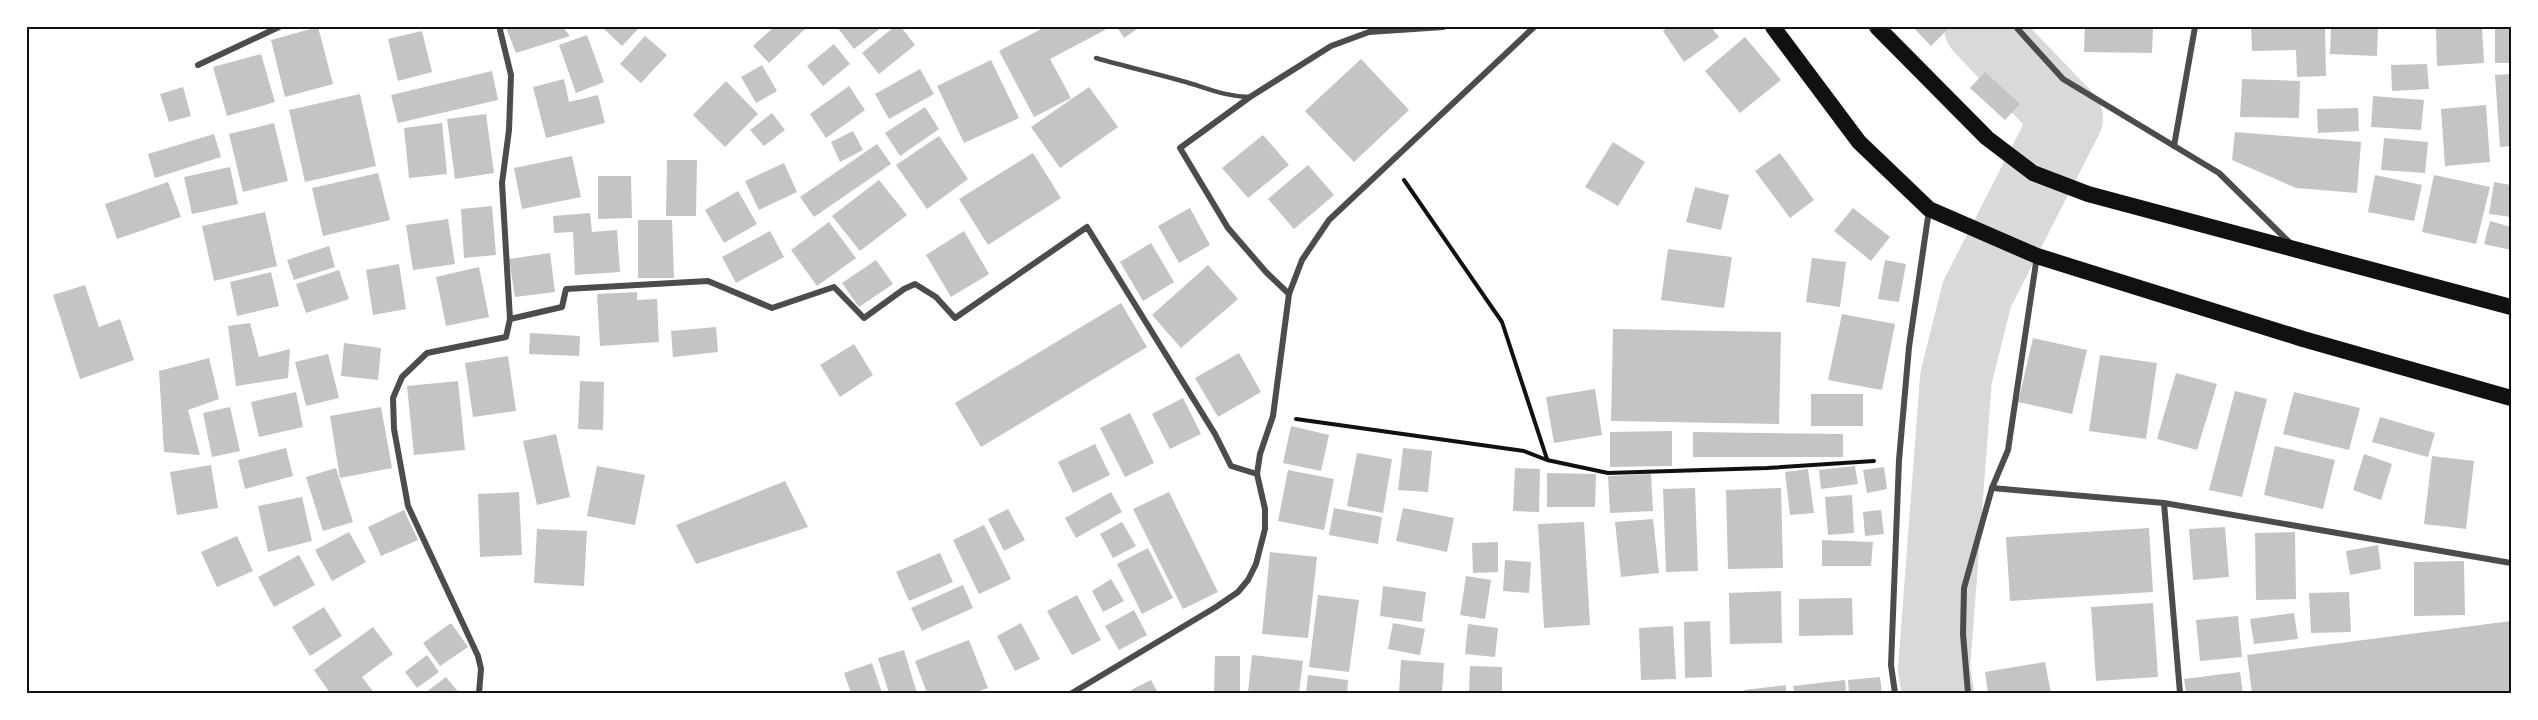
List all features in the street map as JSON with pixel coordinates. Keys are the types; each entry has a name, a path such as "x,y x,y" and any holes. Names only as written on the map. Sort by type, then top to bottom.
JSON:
{"highway":[{"path":"1773,27 1859,142 1934,212 2037,256 2303,339 2511,398"},
{"path":"1877,27 1987,138 2032,173 2088,194 2511,307"}],"street":[{"path":"198,65 279,27"},
{"path":"479,693 481,669 478,656 408,506 394,429 393,398 402,377 427,353 506,337 510,319 502,183 509,130 511,75 501,27"},
{"path":"1289,294 1266,272 1228,228 1180,148 1250,97 1331,46 1369,32 1443,27"},
{"path":"1072,693 1238,592 1248,580 1256,564 1265,529 1265,509 1257,474 1260,454 1273,416 1289,294 1302,260 1329,220 1390,160 1534,27"},
{"path":"2016,27 2063,79 2219,173 2295,249"},
{"path":"2174,146 2195,27"},
{"path":"1895,693 1891,665 1899,460 1909,347 1934,212"},
{"path":"510,319 562,307 566,289 708,281 772,308 834,287 864,318 904,289 915,284 936,297 956,318 1087,227 1215,434 1231,466 1257,474"},
{"path":"1968,693 1963,634 1964,588 1992,488 2008,450 2037,256"},
{"path":"1992,488 2164,503 2511,563"},
{"path":"2164,503 2180,693"}],"lane":[{"path":"1096,58 1183,81 1209,91 1235,97 1250,97"}],"path":[{"path":"1390,160 1502,322 1547,460"},
{"path":"1273,416 1524,451 1547,460 1608,473 1767,468 1899,460"}],"building":[{"path":"318,27 333,84 285,97 271,40"},
{"path":"563,27 570,36 516,53 506,28"},
{"path":"602,27 640,27 622,46"},
{"path":"774,27 806,28 769,63 753,46"},
{"path":"837,27 882,27 854,49"},
{"path":"894,27 901,27 915,45 879,74 862,53"},
{"path":"1045,27 1104,27 1105,30 1050,59 1071,98 1034,117 999,51"},
{"path":"1117,27 1140,27 1124,38"},
{"path":"1668,27 1711,27 1719,37 1684,62 1663,31"},
{"path":"1913,27 1950,27 1931,46"},
{"path":"2085,27 2153,27 2152,53 2084,52"},
{"path":"2251,27 2325,27 2326,76 2297,77 2296,50 2252,51"},
{"path":"2331,27 2378,27 2377,56 2330,54"},
{"path":"2436,27 2482,27 2484,63 2437,66"},
{"path":"2495,27 2511,27 2511,63 2495,63"},
{"path":"422,31 432,72 398,81 388,39"},
{"path":"587,35 604,82 576,93 559,45"},
{"path":"645,36 667,55 641,83 620,64"},
{"path":"1745,37 1781,80 1740,113 1705,71"},
{"path":"834,44 850,64 823,86 807,66"},
{"path":"261,54 275,102 227,116 213,67"},
{"path":"1361,59 1409,110 1354,162 1305,111"},
{"path":"991,60 1019,118 964,143 937,86"},
{"path":"2427,64 2429,89 2392,91 2391,65"},
{"path":"762,65 777,91 756,103 741,77"},
{"path":"920,69 934,94 889,119 875,94"},
{"path":"492,71 498,100 398,123 391,95"},
{"path":"1985,72 2020,104 2005,120 1970,88"},
{"path":"2511,74 2511,146 2500,147 2495,75"},
{"path":"564,79 569,102 598,95 605,123 546,138 533,87"},
{"path":"2242,79 2300,81 2299,118 2240,117"},
{"path":"726,81 758,114 725,147 693,115"},
{"path":"849,86 865,110 826,138 810,114"},
{"path":"183,87 191,116 169,122 160,94"},
{"path":"1089,87 1118,127 1060,168 1031,127"},
{"path":"360,94 376,166 305,182 289,110"},
{"path":"2373,96 2424,100 2421,130 2371,127"},
{"path":"2486,105 2490,162 2445,166 2441,109"},
{"path":"925,107 939,129 900,156 885,133"},
{"path":"2358,108 2359,131 2318,133 2317,109"},
{"path":"772,113 785,130 764,146 750,130"},
{"path":"486,114 494,173 455,179 447,119"},
{"path":"274,123 288,181 243,192 229,134"},
{"path":"442,123 447,174 409,178 404,128"},
{"path":"853,131 863,150 840,162 831,142"},
{"path":"2235,132 2361,142 2357,193 2296,188 2232,160"},
{"path":"214,134 221,157 155,178 148,154"},
{"path":"1263,135 1289,165 1248,198 1222,168"},
{"path":"939,136 968,179 927,209 896,165"},
{"path":"2384,138 2428,142 2425,173 2381,170"},
{"path":"1613,142 1645,162 1618,206 1585,187"},
{"path":"877,144 891,164 814,217 800,197"},
{"path":"1033,153 1061,198 988,245 959,199"},
{"path":"1780,153 1814,200 1790,218 1755,171"},
{"path":"572,156 581,197 522,209 514,168"},
{"path":"667,160 697,160 696,216 666,216"},
{"path":"784,163 797,192 759,210 745,181"},
{"path":"1308,165 1334,195 1294,229 1268,199"},
{"path":"230,167 238,204 192,214 184,177"},
{"path":"378,173 390,220 323,236 312,188"},
{"path":"2375,175 2422,185 2414,221 2368,212"},
{"path":"2434,175 2490,187 2476,244 2422,232"},
{"path":"598,176 631,176 632,218 598,219"},
{"path":"879,180 907,215 860,251 832,216"},
{"path":"168,182 181,217 117,239 105,204"},
{"path":"2494,182 2511,185 2511,217 2489,214"},
{"path":"1695,187 1729,195 1721,230 1686,222"},
{"path":"738,191 757,224 724,243 705,210"},
{"path":"492,206 496,255 464,258 461,209"},
{"path":"1190,208 1210,245 1179,263 1158,226"},
{"path":"1853,208 1890,237 1871,261 1834,231"},
{"path":"265,212 277,266 214,281 202,226"},
{"path":"590,213 592,232 617,230 620,272 575,275 573,232 554,233 553,216"},
{"path":"448,219 455,264 413,270 406,225"},
{"path":"638,220 672,220 674,278 638,278"},
{"path":"2490,221 2511,227 2511,250 2484,244"},
{"path":"829,222 856,258 817,286 791,250"},
{"path":"770,231 784,257 736,283 722,257"},
{"path":"964,231 989,274 951,297 926,255"},
{"path":"1151,243 1174,282 1143,301 1120,262"},
{"path":"329,246 335,267 294,280 287,260"},
{"path":"1668,249 1732,257 1724,308 1661,300"},
{"path":"550,253 555,292 515,297 509,259"},
{"path":"1812,258 1846,262 1840,307 1806,302"},
{"path":"876,260 893,284 859,307 842,283"},
{"path":"1885,260 1906,264 1899,302 1878,299"},
{"path":"399,264 406,309 373,315 366,270"},
{"path":"1208,265 1238,299 1181,348 1152,315"},
{"path":"479,267 489,317 446,326 436,277"},
{"path":"339,270 349,299 306,313 296,284"},
{"path":"271,272 279,306 237,316 230,282"},
{"path":"85,285 99,327 120,319 134,360 80,379 53,295"},
{"path":"637,292 637,300 657,299 659,342 600,346 597,294"},
{"path":"1121,303 1147,347 981,447 955,403"},
{"path":"1842,314 1895,324 1882,390 1828,380"},
{"path":"250,323 259,357 290,349 288,378 236,386 228,326"},
{"path":"716,327 718,352 673,357 671,331"},
{"path":"1613,329 1781,332 1779,424 1611,421"},
{"path":"530,333 580,336 579,356 529,354"},
{"path":"2033,338 2087,350 2072,414 2018,402"},
{"path":"344,343 381,348 378,380 341,376"},
{"path":"854,344 873,375 840,397 820,365"},
{"path":"1239,353 1261,392 1218,417 1195,378"},
{"path":"328,354 339,398 306,406 295,362"},
{"path":"2100,355 2157,363 2146,439 2089,431"},
{"path":"508,356 516,411 473,417 465,363"},
{"path":"209,358 219,399 188,410 200,455 164,452 159,371"},
{"path":"2176,373 2217,384 2197,450 2157,439"},
{"path":"458,381 465,450 414,455 407,386"},
{"path":"580,381 604,382 603,430 578,429"},
{"path":"1595,389 1602,435 1554,443 1546,397"},
{"path":"2235,391 2267,399 2242,497 2209,490"},
{"path":"296,392 303,427 259,437 251,402"},
{"path":"2294,392 2360,408 2349,450 2283,434"},
{"path":"1811,394 1863,394 1863,426 1811,426"},
{"path":"1183,398 1201,434 1170,449 1152,414"},
{"path":"230,407 240,451 212,457 203,413"},
{"path":"381,407 392,468 340,478 330,416"},
{"path":"1130,413 1154,463 1125,477 1100,428"},
{"path":"2380,417 2435,433 2428,457 2372,442"},
{"path":"1291,426 1329,435 1321,471 1283,463"},
{"path":"1672,431 1672,466 1610,467 1610,432"},
{"path":"1693,432 1843,434 1843,457 1693,457"},
{"path":"556,434 570,497 537,505 523,441"},
{"path":"1095,444 1110,475 1073,493 1058,462"},
{"path":"2275,446 2335,460 2323,509 2264,495"},
{"path":"286,448 293,476 245,489 238,460"},
{"path":"1403,448 1432,451 1428,492 1398,490"},
{"path":"1357,453 1392,459 1383,513 1347,506"},
{"path":"2364,454 2392,464 2381,500 2353,490"},
{"path":"2432,456 2474,461 2466,529 2424,524"},
{"path":"211,465 218,508 177,515 170,472"},
{"path":"597,466 645,475 635,525 587,516"},
{"path":"1855,466 1858,484 1821,489 1819,470"},
{"path":"1884,467 1887,489 1867,493 1863,470"},
{"path":"336,468 353,522 323,531 306,477"},
{"path":"1515,468 1540,469 1539,512 1513,511"},
{"path":"1808,469 1814,513 1790,515 1785,472"},
{"path":"1288,470 1334,479 1324,530 1278,521"},
{"path":"1547,473 1596,474 1595,507 1547,507"},
{"path":"1651,474 1653,511 1610,513 1608,476"},
{"path":"785,481 808,527 696,564 676,525"},
{"path":"1695,488 1698,571 1666,572 1663,489"},
{"path":"1781,488 1783,568 1728,569 1726,490"},
{"path":"519,492 522,555 480,557 478,494"},
{"path":"1111,492 1122,512 1076,538 1065,518"},
{"path":"1169,492 1218,592 1183,609 1133,509"},
{"path":"1852,495 1854,533 1828,535 1825,497"},
{"path":"302,497 312,541 268,552 258,506"},
{"path":"1334,508 1382,517 1378,544 1329,535"},
{"path":"1403,508 1454,518 1447,552 1396,541"},
{"path":"1008,509 1025,540 1004,551 988,519"},
{"path":"404,510 418,540 381,556 368,527"},
{"path":"1881,510 1884,534 1865,536 1863,512"},
{"path":"1653,519 1659,573 1621,577 1615,522"},
{"path":"1122,522 1136,546 1113,558 1100,534"},
{"path":"1584,522 1590,625 1544,628 1538,524"},
{"path":"984,525 1011,579 979,594 953,540"},
{"path":"2225,527 2229,577 2193,580 2189,529"},
{"path":"2149,528 2153,592 2010,601 2006,537"},
{"path":"537,529 587,531 584,586 534,583"},
{"path":"349,532 366,562 332,581 315,550"},
{"path":"2295,532 2296,599 2256,600 2255,533"},
{"path":"237,536 253,571 217,587 201,552"},
{"path":"1822,540 1873,542 1871,566 1822,566"},
{"path":"1498,542 1498,572 1473,573 1472,543"},
{"path":"2378,545 2381,569 2350,575 2346,551"},
{"path":"1148,548 1173,598 1142,614 1117,564"},
{"path":"1270,552 1317,557 1308,638 1262,634"},
{"path":"940,553 953,582 909,601 896,572"},
{"path":"299,555 315,585 274,607 258,577"},
{"path":"1505,560 1531,562 1529,593 1503,591"},
{"path":"2464,561 2465,615 2414,616 2414,562"},
{"path":"1466,576 1491,580 1485,619 1460,615"},
{"path":"1111,579 1124,601 1103,612 1092,591"},
{"path":"963,585 973,608 922,631 911,608"},
{"path":"1383,586 1426,592 1422,622 1380,616"},
{"path":"1781,591 1782,643 1730,644 1729,593"},
{"path":"2349,592 2351,632 2311,633 2309,593"},
{"path":"1077,595 1101,640 1072,655 1047,611"},
{"path":"1318,595 1359,600 1349,672 1309,667"},
{"path":"1852,598 1853,635 1799,636 1799,599"},
{"path":"2153,603 2158,677 2096,681 2091,607"},
{"path":"324,607 342,636 310,656 292,627"},
{"path":"1134,610 1147,635 1119,650 1105,626"},
{"path":"2294,613 2298,639 2254,644 2250,619"},
{"path":"2238,616 2242,657 2200,661 2196,620"},
{"path":"1710,621 1712,677 1685,678 1684,622"},
{"path":"2511,621 2511,693 2252,693 2247,655"},
{"path":"451,623 468,647 440,666 423,643"},
{"path":"1021,623 1040,659 1015,671 997,636"},
{"path":"1393,623 1425,629 1420,655 1388,649"},
{"path":"1468,624 1498,628 1495,657 1465,654"},
{"path":"1673,626 1676,679 1641,680 1639,628"},
{"path":"373,627 393,654 362,677 374,693 330,693 314,670"},
{"path":"969,640 988,688 974,693 927,693 915,661"},
{"path":"904,650 917,693 889,693 878,658"},
{"path":"427,655 439,672 417,688 405,672"},
{"path":"1252,655 1303,661 1299,693 1248,692"},
{"path":"1215,656 1240,656 1240,693 1214,693"},
{"path":"1401,660 1444,663 1442,693 1399,693"},
{"path":"2045,662 2051,693 1988,693 1985,672"},
{"path":"872,663 882,693 851,693 844,673"},
{"path":"1470,666 1502,667 1502,693 1469,693"},
{"path":"2240,672 2243,693 2186,693 2184,679"},
{"path":"1308,675 1348,680 1347,693 1306,693"},
{"path":"446,677 459,693 425,693"},
{"path":"1880,677 1882,693 1849,693 1848,680"},
{"path":"1151,680 1158,693 1132,693 1131,690"},
{"path":"1845,680 1846,693 1794,693 1793,686"},
{"path":"1786,685 1786,693 1745,693 1744,690"}],"waterway":[{"path":"1938,693 1934,669 1956,378 1977,294 2067,118 1980,27"}]}
